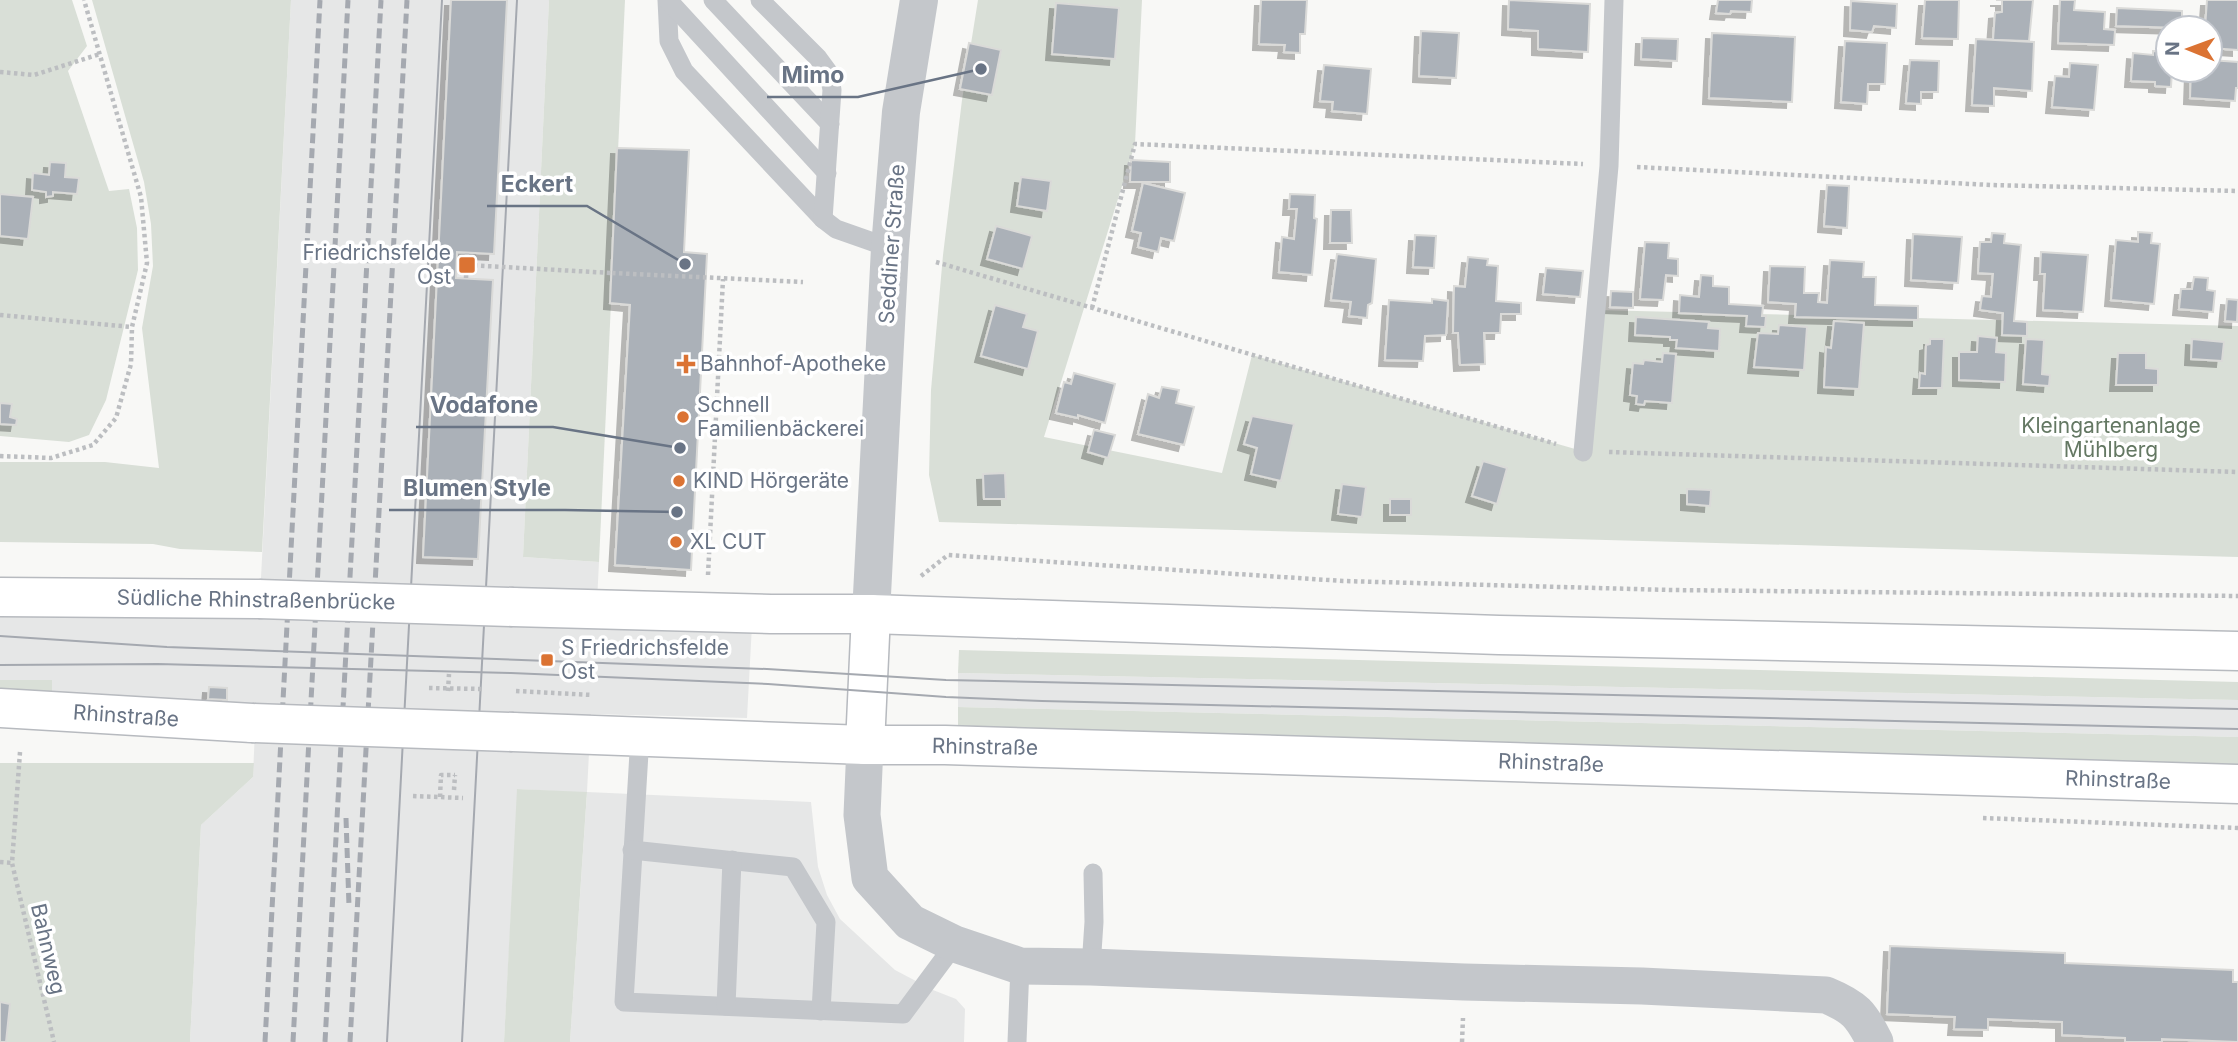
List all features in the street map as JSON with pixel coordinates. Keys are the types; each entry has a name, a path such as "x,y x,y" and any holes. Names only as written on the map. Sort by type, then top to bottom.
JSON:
{"main road":[{"name":"Südliche Rhinstraßenbrücke","path":"0,597 259,599 771,614 871,614"},
{"path":"865,745 871,614 1485,634 2238,652"},
{"name":"Rhinstraße","path":"0,708 252,723 865,745 2238,784"}],"street":[{"name":"Seddiner Straße","path":"871,614 890,248 901,113 919,0"},
{"path":"865,745 862,815 870,877 910,922 955,944 1020,966 1642,986 1826,995 1849,1005 1866,1024 1875,1042"}],"lane":[{"path":"668,0 827,173"},
{"path":"668,0 669,40 684,71 823,219 836,229 890,248"},
{"path":"713,0 830,124"},
{"path":"760,0 818,58 829,73 832,90 823,219"},
{"path":"1583,452 1609,166 1614,0"},
{"path":"640,736 624,1002 903,1014 955,944"},
{"path":"632,850 793,867 826,922 821,1011"},
{"path":"726,1006 732,860"},
{"path":"1091,967 1093,873"},
{"path":"1017,1042 1020,966"}],"path":[{"path":"0,456 51,458 93,445 116,418 131,364 132,327 146,263 141,197 84,0"},
{"path":"0,72 34,75 100,54"},
{"path":"466,278 467,253"},
{"path":"467,265 803,282"},
{"path":"708,580 723,279"},
{"path":"0,315 132,327"},
{"path":"948,555 1343,581 1670,590 2238,596"},
{"name":"Bahnweg","path":"20,752 12,863 54,1042"},
{"path":"454,790 456,768"},
{"path":"440,797 442,775 455,775"},
{"path":"413,796 463,798"},
{"path":"0,862 12,863"}],"shaded area":[{"path":"291,0 549,0 523,557 599,562 596,622 752,625 747,718 591,714 587,792 811,802 818,867 827,895 840,919 895,970 956,999 965,1009 964,1042 570,1042 587,793 518,789 504,1042 190,1042 201,825 253,777 256,704 52,694 52,680 0,680 0,616 259,616"},
{"path":"958,673 2238,700 2238,737 958,707"}],"green space":[{"path":"0,0 72,0 87,46 68,71 109,191 129,189 137,228 138,270 106,400 89,435 69,442 0,436"},
{"path":"92,0 291,0 262,552 180,549 153,544 0,542 0,462 105,462 159,468 142,328 153,266 151,224 144,182"},
{"path":"549,0 625,0 599,562 523,557"},
{"name":"Kleingartenanlage Mühlberg","path":"978,0 1142,0 1135,144 1044,437 1222,473 1252,355 1582,451 1596,310 2238,326 2238,557 939,522 929,475 931,390 943,255 962,100"},
{"path":"959,650 2238,682 2238,700 958,673"},
{"path":"0,680 52,680 52,694 0,692"},
{"path":"958,707 2238,737 2238,766 958,727"},
{"path":"0,763 254,763 253,777 201,825 190,1042 0,1042"},
{"path":"517,789 587,792 570,1042 504,1042"}],"building":[{"path":"451,0 507,0 494,254 457,252 456,278 493,280 478,559 423,557"},
{"path":"1261,0 1307,0 1305,34 1300,34 1300,53 1284,52 1285,45 1259,44"},
{"path":"1509,0 1590,4 1588,52 1538,49 1538,31 1508,29"},
{"path":"1718,0 1752,0 1751,12 1716,13"},
{"path":"1925,0 1959,0 1958,39 1922,38"},
{"path":"2002,0 2033,0 2029,41 1993,40 1995,13 2002,12"},
{"path":"2060,0 2075,0 2074,10 2105,12 2104,29 2115,30 2114,45 2058,43"},
{"path":"2207,0 2238,0 2238,50 2224,49 2224,14 2206,14"},
{"path":"1851,1 1897,4 1896,28 1874,26 1872,32 1850,30"},
{"path":"1056,3 1119,8 1115,59 1052,54"},
{"path":"2117,8 2182,11 2182,14 2154,14 2154,27 2116,26"},
{"path":"1421,31 1459,33 1456,78 1419,76"},
{"path":"1712,33 1795,37 1792,102 1709,98"},
{"path":"1642,38 1678,39 1677,61 1641,59"},
{"path":"1976,39 2034,42 2032,91 1994,88 1994,106 1972,105"},
{"path":"1845,41 1887,43 1885,84 1868,84 1867,104 1841,102"},
{"path":"969,43 1001,50 992,95 960,89"},
{"path":"2154,51 2154,82 2131,81 2133,53 2153,55"},
{"path":"1910,60 1939,61 1938,92 1921,92 1921,104 1906,103"},
{"path":"2224,61 2238,62 2235,101 2190,98 2190,84 2224,84"},
{"path":"2070,63 2098,65 2094,110 2052,107 2055,76 2069,77"},
{"path":"1324,65 1371,69 1367,114 1332,111 1333,102 1320,101"},
{"path":"2155,84 2171,84 2171,87"},
{"path":"617,148 689,150 684,252 707,254 691,570 615,565 630,305 610,303"},
{"path":"1131,160 1170,162 1170,182 1130,182"},
{"path":"50,162 66,163 65,177 79,178 77,194 53,192 53,196 46,197 46,192 32,190 33,173 49,175"},
{"path":"1021,177 1051,181 1047,211 1017,206"},
{"path":"1143,183 1185,193 1174,241 1161,238 1158,252 1138,247 1141,233 1132,231"},
{"path":"1827,185 1849,186 1847,228 1824,226"},
{"path":"0,194 33,197 28,239 0,236"},
{"path":"1290,194 1315,195 1314,218 1317,219 1312,275 1279,272 1282,237 1294,239 1297,209 1289,209"},
{"path":"1331,210 1351,210 1352,243 1330,243"},
{"path":"996,226 1032,236 1023,269 987,259"},
{"path":"2138,232 2152,233 2151,243 2160,244 2154,304 2111,300 2116,240 2138,242"},
{"path":"1992,233 2005,234 2004,243 2021,245 2014,321 2027,322 2027,336 2002,335 2003,313 1980,310 1982,296 1991,297 1993,274 1978,273 1980,242 1991,242"},
{"path":"1913,234 1962,237 1958,283 1911,280"},
{"path":"1415,235 1436,236 1434,268 1413,267"},
{"path":"1645,242 1669,243 1668,258 1678,259 1678,276 1666,275 1663,300 1640,299"},
{"path":"2041,252 2088,255 2083,312 2043,310 2045,274 2040,274"},
{"path":"1337,254 1376,259 1372,303 1368,305 1367,318 1349,316 1351,302 1331,300"},
{"path":"1468,257 1488,259 1487,265 1498,266 1496,301 1521,303 1521,314 1501,314 1500,333 1484,333 1485,364 1460,365 1458,333 1453,333 1454,286 1465,287"},
{"path":"1830,260 1864,262 1863,277 1876,277 1875,305 1918,306 1918,320 1795,317 1796,304 1768,302 1770,266 1805,267 1804,293 1819,293 1818,302 1827,303"},
{"path":"1546,268 1583,271 1580,297 1543,294"},
{"path":"1701,275 1713,276 1713,286 1729,287 1729,304 1763,306 1765,327 1746,326 1747,316 1679,313 1680,295 1699,297"},
{"path":"2194,277 2208,278 2207,290 2215,291 2213,312 2179,309 2181,289 2192,289"},
{"path":"1611,291 1633,292 1633,308 1610,307"},
{"path":"1432,299 1448,301 1446,335 1425,336 1423,361 1385,360 1389,300 1432,303"},
{"path":"2227,299 2238,300 2237,322 2225,321"},
{"path":"995,305 1027,314 1023,327 1038,331 1028,369 981,356"},
{"path":"1636,317 1709,322 1708,328 1720,329 1719,351 1676,348 1677,340 1670,340 1670,337 1635,335"},
{"path":"1834,321 1864,323 1859,389 1824,387 1826,347 1831,348"},
{"path":"1779,325 1807,327 1804,370 1754,367 1758,333 1778,334"},
{"path":"1978,336 1997,338 1996,352 2006,353 2005,382 1959,380 1959,352 1977,352"},
{"path":"1930,339 1944,339 1942,388 1919,388 1920,373 1925,374 1926,345 1930,344"},
{"path":"2026,339 2044,340 2042,374 2050,375 2049,386 2023,384"},
{"path":"2192,339 2224,342 2222,361 2191,359"},
{"path":"1663,353 1676,354 1672,403 1645,401 1644,405 1636,404 1637,396 1630,395 1633,363 1643,364 1644,360 1662,362"},
{"path":"2118,353 2146,353 2146,368 2158,369 2158,385 2116,385"},
{"path":"1074,373 1115,384 1105,423 1078,415 1078,418 1056,413 1064,382 1071,384"},
{"path":"1162,387 1179,390 1176,403 1194,407 1184,445 1138,434 1148,394 1159,398"},
{"path":"0,403 12,404 10,417 17,419 16,425 0,424"},
{"path":"1252,416 1294,424 1281,481 1251,474 1257,448 1244,444"},
{"path":"1094,430 1115,435 1108,458 1088,452"},
{"path":"1483,461 1507,468 1497,504 1472,496"},
{"path":"1005,473 1006,499 984,499 983,474"},
{"path":"1342,484 1366,487 1362,517 1338,514"},
{"path":"1687,489 1711,490 1710,506 1687,504"},
{"path":"1390,499 1411,499 1411,515 1390,515"},
{"path":"209,687 227,688 227,700 208,699"},
{"path":"1890,946 2065,953 2065,963 2233,970 2233,982 2238,982 2238,1042 2162,1039 2162,1042 2125,1042 2125,1038 2062,1035 2062,1022 1988,1019 1988,1030 1954,1029 1955,1017 1887,1014"},
{"path":"0,1002 10,1004 6,1042 0,1042"}],"tram line":[{"path":"387,1042 442,0"},
{"path":"462,1042 517,0"},
{"path":"0,636 167,647 767,669 946,680 2238,709"},
{"path":"0,665 158,664 511,673 768,684 1042,701 2238,729"}],"railway":[{"path":"265,1042 320,0"},
{"path":"293,1042 348,0"},
{"path":"325,1042 381,0"},
{"path":"350,1042 407,0"},
{"path":"346,818 349,906"}],"place":[{"name":"Mimo","path":"981,69"},
{"name":"Eckert","path":"685,264"},
{"name":"Friedrichsfelde Ost","path":"467,265"},
{"name":"Bahnhof-Apotheke","path":"686,364"},
{"name":"Schnell Familienbäckerei","path":"683,417"},
{"name":"Vodafone","path":"680,448"},
{"name":"KIND Hörgeräte","path":"679,481"},
{"name":"Blumen Style","path":"677,512"},
{"name":"XL CUT","path":"676,542"},
{"name":"S Friedrichsfelde Ost","path":"547,660"}]}
